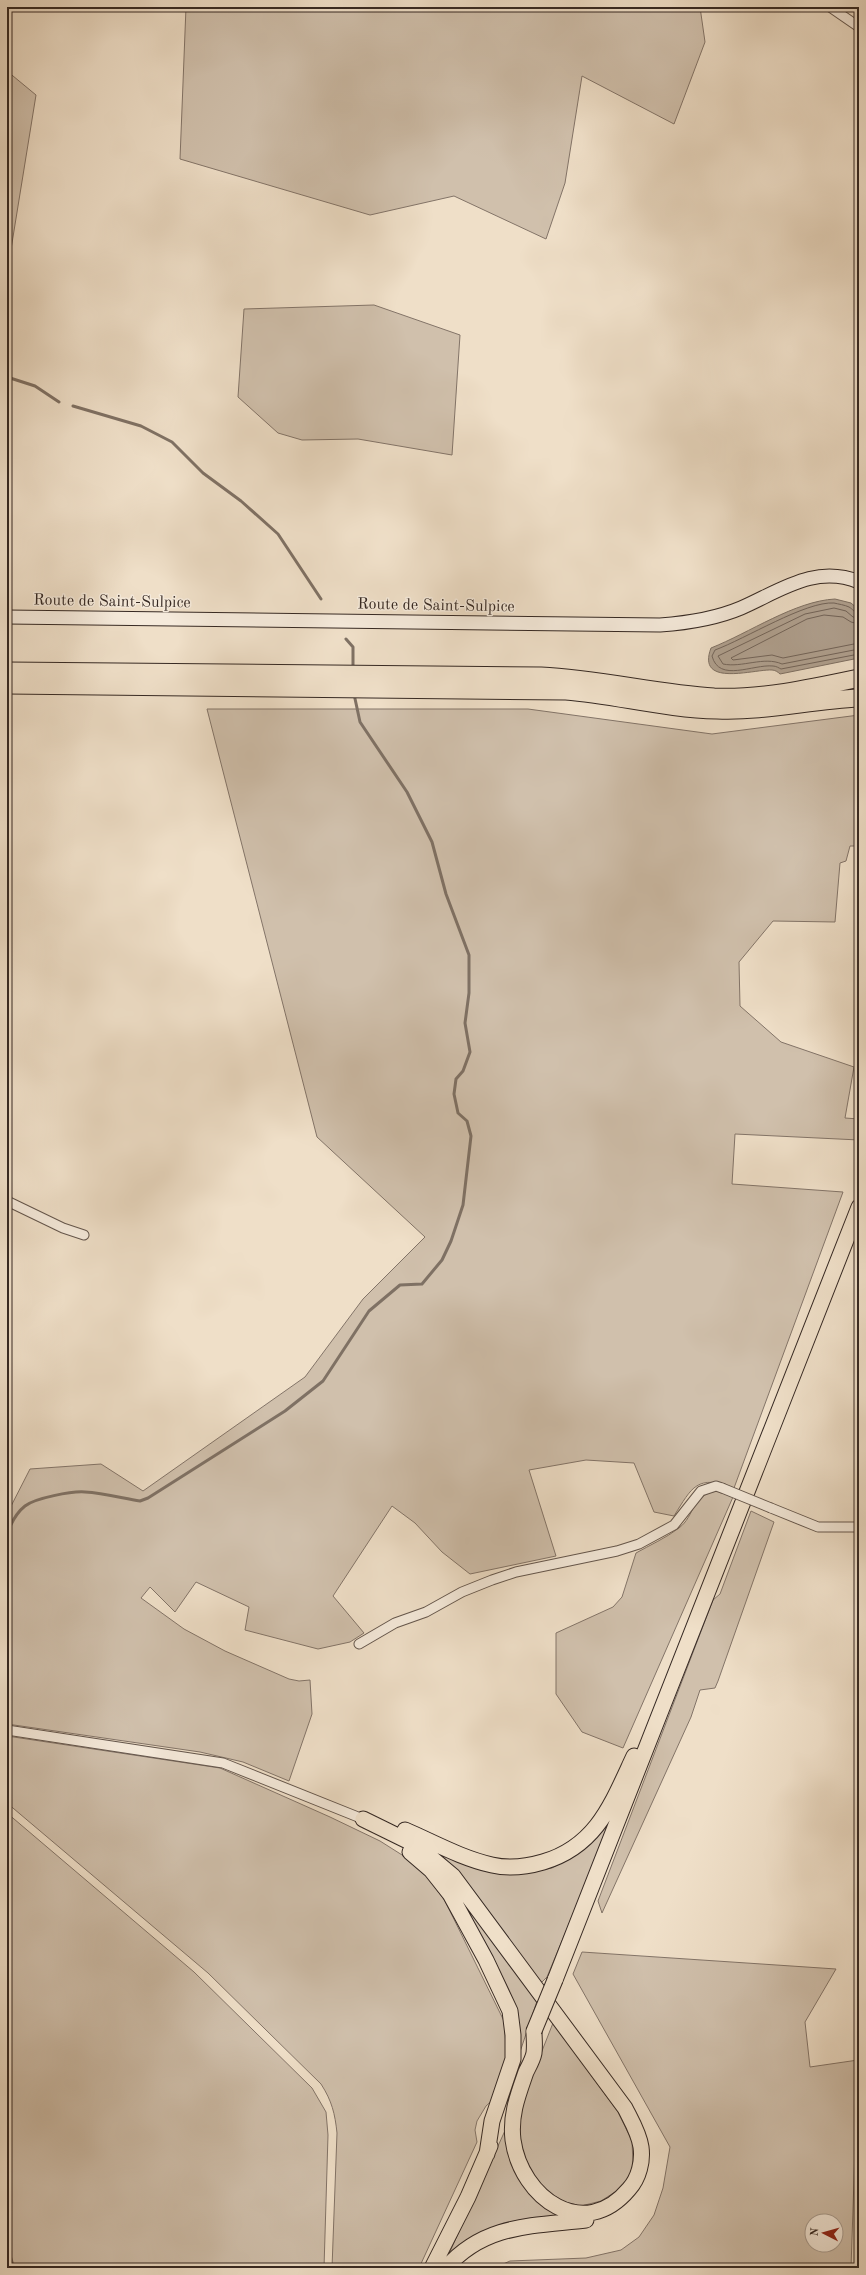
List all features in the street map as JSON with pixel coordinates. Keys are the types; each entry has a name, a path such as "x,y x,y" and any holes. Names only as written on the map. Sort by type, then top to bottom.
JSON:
{"highway":[{"path":"7,671 355,681 566,691 617,697 680,708 716,710 761,709 859,698"},
{"path":"7,685 567,677 715,697 782,693 859,678"}],"main road":[{"path":"432,2268 487,2154 534,2031 859,1207"},
{"path":"363,1819 401,1828 468,1858 492,1865 524,1867 562,1855 583,1841 603,1818 644,1734 663,1688 677,1668"},
{"path":"363,1819 416,1845 453,1876 625,2108 638,2136 642,2153 637,2176 626,2193 605,2208 585,2213 566,2211 543,2198 529,2181 519,2161 512,2130 514,2108 534,2053 534,2031"},
{"path":"363,1819 415,1855 441,1882 459,1908 510,2011 513,2035 513,2059 492,2121 487,2154"},
{"path":"446,2268 475,2243 500,2231 598,2218 625,2205 642,2183 648,2164 648,2154 643,2128 638,2119 625,2108"}],"street":[{"path":"830,7 859,27"},
{"name":"Route de Saint-Sulpice","path":"7,617 660,625 692,623 714,617 741,608 788,584 816,576 836,575 857,582"},
{"path":"7,1201 63,1228 84,1235"},
{"path":"359,1644 395,1623 426,1612 462,1592 492,1580 516,1572 617,1551 639,1544 674,1525 701,1491 716,1486 818,1527 859,1528"},
{"path":"7,1730 224,1763 363,1819"}],"shaded area":[{"path":"186,7 700,7 705,42 674,124 582,76 565,183 546,239 454,196 370,215 180,159"},
{"path":"7,71 36,95 7,274"},
{"path":"374,305 460,335 452,455 358,439 302,440 278,433 238,397 244,309"},
{"path":"207,709 528,709 712,734 859,715 859,846 850,846 846,861 840,863 835,922 773,921 739,962 740,1006 781,1042 854,1067 845,1118 859,1119 859,1140 735,1134 732,1184 843,1192 734,1488 712,1482 697,1486 686,1497 674,1516 654,1512 634,1463 586,1460 529,1470 556,1556 470,1574 442,1552 415,1523 392,1506 333,1596 364,1633 350,1642 318,1649 245,1630 249,1607 196,1582 175,1612 150,1587 141,1598 184,1629 225,1651 289,1679 299,1681 310,1680 312,1714 289,1781 243,1762 200,1752 7,1724 7,1514 30,1469 101,1464 143,1491 305,1377 363,1299 425,1237 317,1137"},
{"path":"717,1491 733,1497 623,1748 582,1732 556,1694 556,1633 613,1607 622,1597 636,1553 679,1528 688,1518 694,1506 702,1497"},
{"path":"751,1511 774,1522 718,1681 715,1688 700,1690 691,1717 602,1913 598,1901 713,1600 720,1594"},
{"path":"7,1736 220,1768 380,1841 410,1860 427,1876 445,1901 504,2021 507,2059 498,2095 486,2106 477,2121 475,2130 477,2142 419,2268 332,2268 337,2133 332,2108 328,2096 321,2084 208,1973 7,1803"},
{"path":"7,1813 194,1972 312,2088 326,2112 328,2135 324,2268 15,2268 7,2243"},
{"path":"615,1813 547,1977 542,1982 536,1980 466,1882 439,1852 519,1874 552,1868 575,1855"},
{"path":"450,1880 537,2001 518,2058 518,2032"},
{"path":"582,1952 836,1969 805,2022 810,2067 858,2060 851,2268 494,2268 510,2261 586,2258 621,2250 639,2237 654,2215 663,2188 670,2147 573,1974"},
{"path":"553,2023 618,2112 632,2141 633,2164 629,2179 615,2192 601,2201 581,2206 565,2202 539,2187 518,2143 518,2112"},
{"path":"508,2124 538,2201 556,2214 564,2217 448,2256"}],"water":[{"path":"835,599 851,603 859,610 859,658 780,674 772,670 764,670 729,674 719,672 712,668 709,660 711,648 788,611 804,605"}],"waterway":[{"path":"7,377 35,386 59,402"},
{"path":"73,406 141,426 172,442 203,473 241,501 278,534 321,599"},
{"path":"346,639 353,647 353,668"},
{"path":"7,1534 14,1518 19,1512 25,1506 37,1500 79,1492 99,1493 140,1501 148,1498 285,1411 323,1381 369,1311 400,1285 422,1284 442,1260 451,1241 463,1205 471,1136 467,1121 458,1113 454,1094 456,1079 463,1071 470,1052 465,1023 469,993 469,955 446,894 432,842 407,792 360,722 354,694"},
{"path":"7,2247 13,2268"}]}
